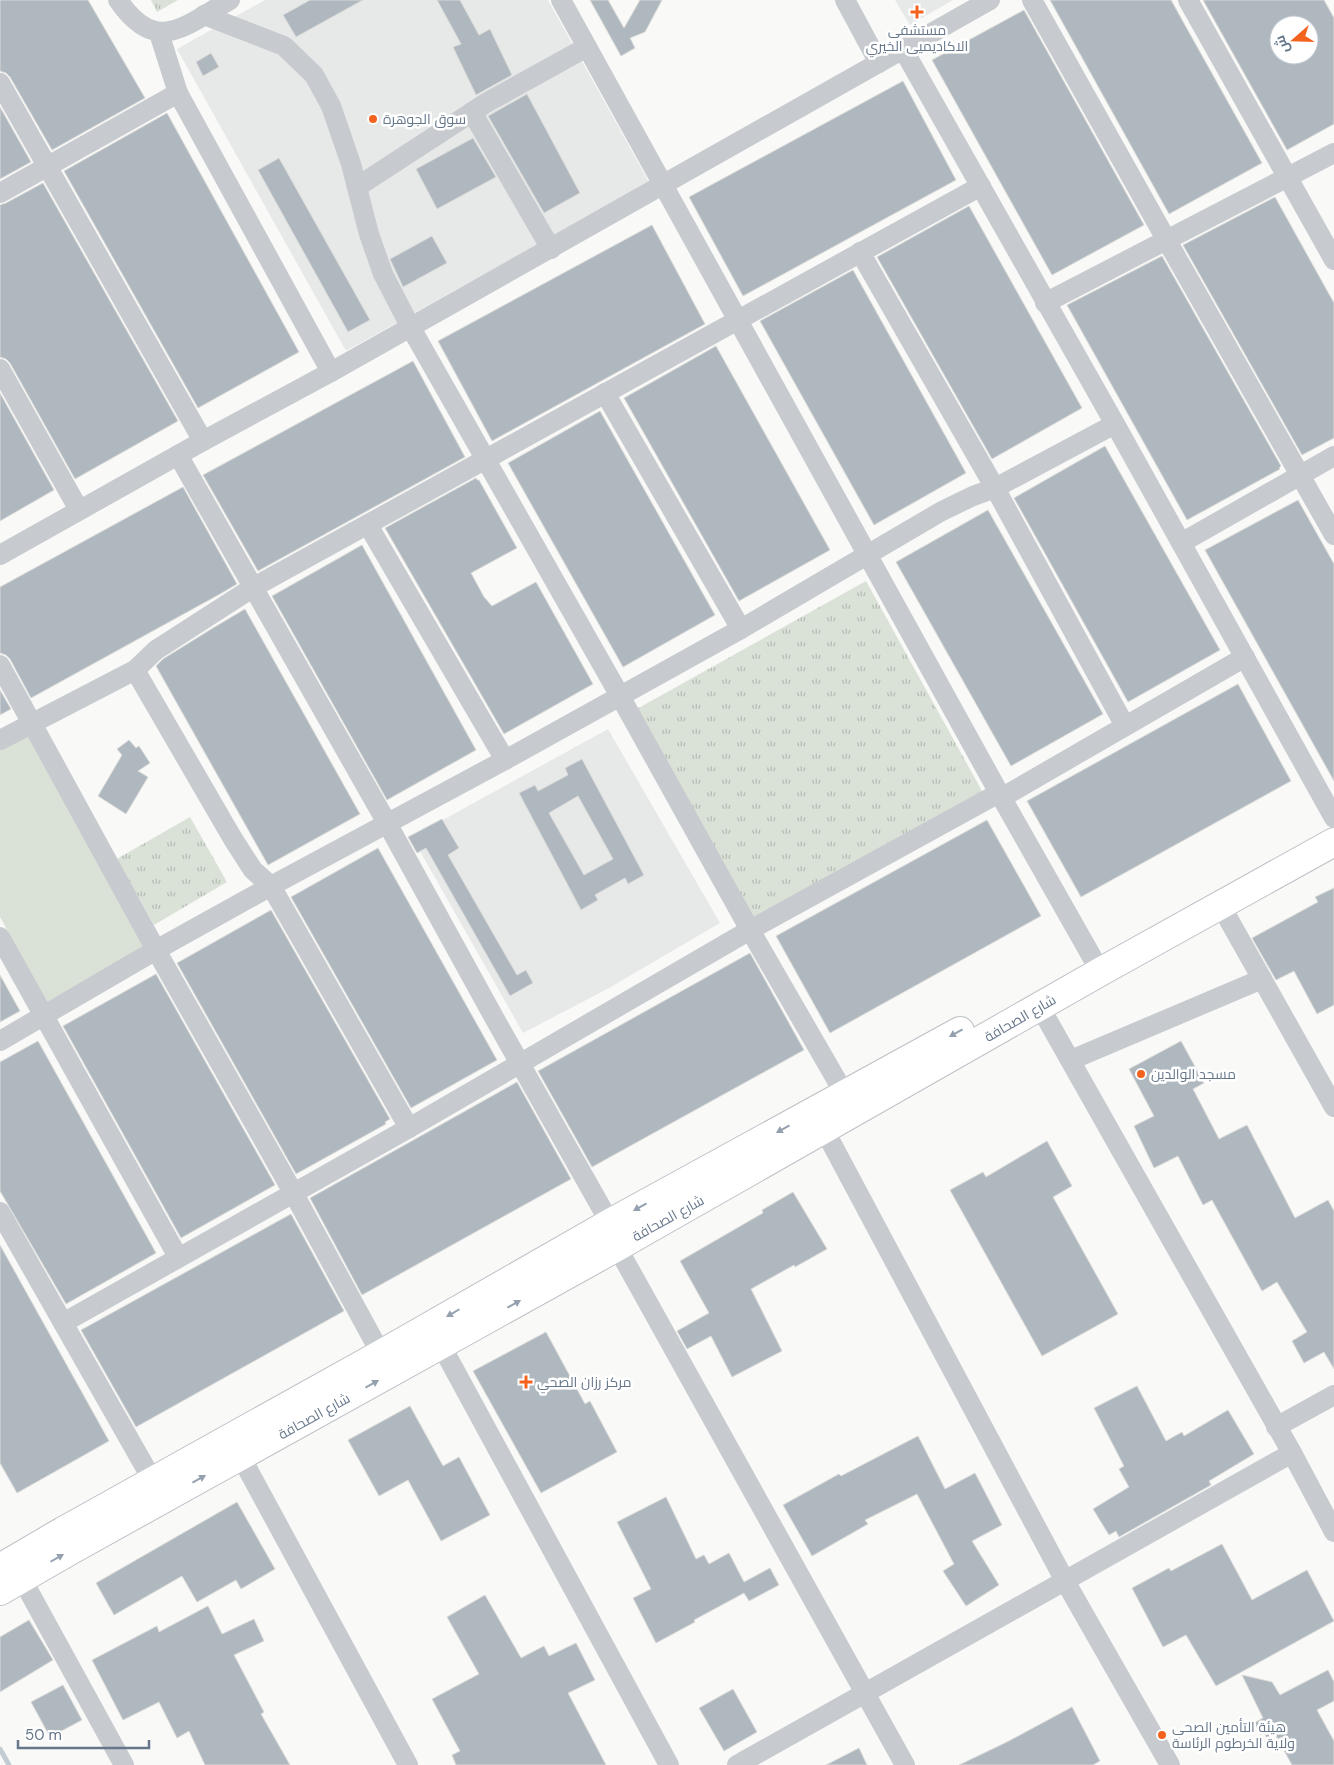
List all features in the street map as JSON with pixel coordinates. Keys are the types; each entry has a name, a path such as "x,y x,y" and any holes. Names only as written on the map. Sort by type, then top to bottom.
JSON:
{"main road":[{"name":"شارع الصحافة","path":"7,1579 153,1481 381,1354 614,1235 820,1121 1092,957 1334,820"},
{"name":"شارع الصحافة","path":"850,1103 1040,1007 1334,842"},
{"name":"شارع الصحافة","path":"7,1579 240,1457 441,1345 614,1235"}],"street":[{"path":"118,0 134,20 152,31 160,33 181,27 230,0"},
{"path":"561,0 1000,795 1092,957"},
{"path":"845,0 879,62"},
{"path":"0,555 203,441 411,328 990,0"},
{"path":"1032,0 1334,535"},
{"path":"1188,0 1334,260"},
{"path":"204,15 284,46 314,75 332,106 357,187 369,234 383,274 411,328 620,696 750,930 850,1103"},
{"path":"160,33 178,93 331,372"},
{"path":"357,187 486,102 587,47"},
{"path":"903,49 1245,657 1334,820"},
{"path":"0,83 203,441"},
{"path":"0,193 178,93"},
{"path":"472,112 550,249"},
{"path":"1045,303 1334,153"},
{"path":"0,740 136,670 156,650 254,587 981,186"},
{"path":"860,252 995,488 1125,726"},
{"path":"0,369 79,510"},
{"path":"605,393 741,629"},
{"path":"0,1041 156,950 271,886 505,760 741,629 942,511 995,488 1114,424"},
{"path":"178,455 387,823 905,1765"},
{"path":"1181,543 1334,456"},
{"path":"368,525 505,760"},
{"path":"63,1322 294,1194 750,930 1000,795 1245,657"},
{"path":"0,665 381,1354"},
{"path":"136,670 233,839 254,870 271,886 409,1128"},
{"path":"1221,906 1334,1107"},
{"path":"0,937 178,1257"},
{"path":"1070,1060 1262,979"},
{"path":"1040,1007 1292,1453 1334,1532"},
{"path":"820,1121 1065,1582 1170,1765"},
{"path":"0,1212 153,1481"},
{"path":"441,1345 669,1765"},
{"path":"1276,1427 1334,1395"},
{"path":"737,1765 1292,1453"},
{"path":"240,1457 408,1765"},
{"path":"7,1579 124,1765"}],"shaded area":[{"path":"265,0 548,0 649,182 346,351 177,49"},
{"name":"مستشفى الاكاديميى الخيري","path":"895,0 953,0 910,25"},
{"path":"608,729 720,923 609,988 523,1033 412,837"}],"green space":[{"path":"151,0 178,0 157,12"},
{"path":"866,581 982,791 753,922 635,710"},
{"path":"26,732 145,948 47,1002 0,917 0,746"},
{"path":"190,817 227,882 154,925 115,860"}],"building":[{"path":"0,0 88,0 145,98 52,150 10,77 0,71"},
{"path":"310,0 363,0 296,37 283,15"},
{"path":"437,0 460,0 479,35 490,29 512,75 476,95 453,47 461,44"},
{"path":"590,0 608,0 624,28 640,0 662,0 645,32 630,38 635,48 621,56"},
{"path":"1050,0 1171,0 1262,163 1169,214"},
{"path":"1203,0 1324,0 1334,18 1334,124 1287,150"},
{"path":"1024,10 1144,225 1052,275 932,60"},
{"path":"211,53 219,67 203,76 196,62"},
{"path":"903,81 956,180 743,296 689,197"},
{"path":"527,94 580,193 544,213 488,116"},
{"path":"0,107 31,162 0,179"},
{"path":"167,113 299,352 198,408 64,171"},
{"path":"473,138 496,177 437,209 416,169"},
{"path":"279,158 370,320 348,332 258,170"},
{"path":"43,183 178,421 75,479 10,363 0,357 0,205"},
{"path":"1275,197 1334,303 1334,438 1302,455 1183,245"},
{"path":"969,206 1082,408 992,459 877,257"},
{"path":"652,225 705,324 492,441 438,341"},
{"path":"432,236 447,263 403,287 390,259"},
{"path":"1162,256 1281,466 1280,469 1187,520 1067,305"},
{"path":"853,270 966,473 874,525 760,321"},
{"path":"716,346 830,550 739,601 624,398"},
{"path":"413,361 465,457 258,571 203,475"},
{"path":"0,393 54,490 0,521"},
{"path":"600,411 715,615 623,667 508,463"},
{"path":"1105,446 1220,650 1128,702 1014,498"},
{"path":"476,478 479,480 517,548 471,573 484,597 492,606 536,582 593,684 504,734 385,528"},
{"path":"183,487 237,584 31,698 10,659 0,653 0,587"},
{"path":"1298,500 1334,564 1334,781 1205,550"},
{"path":"988,510 1103,714 1011,766 896,562"},
{"path":"362,545 476,750 387,800 272,596"},
{"path":"245,609 360,814 268,865 156,666 163,659"},
{"path":"1238,684 1291,781 1081,897 1027,801"},
{"path":"0,690 11,709 0,715"},
{"path":"129,740 136,748 139,746 150,763 138,771 148,777 126,814 98,796 122,755 117,749"},
{"path":"582,759 644,875 628,884 625,878 595,895 598,900 581,910 519,793 535,785 538,791 568,775 565,768","holes":["578,796 613,859 584,875 549,813"]},
{"path":"442,819 459,848 448,855 517,975 526,970 533,983 510,996 426,848 417,853 408,837"},
{"path":"987,820 1041,916 830,1033 776,936"},
{"path":"378,848 497,1060 411,1108 291,897"},
{"path":"1334,888 1334,1005 1317,1014 1294,971 1276,980 1252,938 1318,902 1315,897"},
{"path":"271,910 390,1119 385,1122 386,1124 296,1174 177,963"},
{"path":"750,953 804,1050 592,1167 538,1071"},
{"path":"156,974 275,1185 181,1238 63,1026"},
{"path":"0,975 20,1011 0,1022"},
{"path":"38,1041 156,1253 66,1304 0,1191 0,1062"},
{"path":"1181,1041 1204,1083 1193,1089 1219,1139 1247,1125 1295,1218 1328,1200 1334,1211 1334,1369 1324,1352 1304,1363 1292,1341 1307,1332 1277,1282 1262,1291 1212,1200 1203,1205 1178,1156 1154,1168 1134,1126 1154,1116 1129,1069"},
{"path":"517,1082 571,1179 362,1295 310,1198"},
{"path":"1047,1141 1072,1186 1053,1197 1118,1314 1042,1356 950,1190 983,1172 986,1177"},
{"path":"793,1192 827,1249 751,1289 782,1351 732,1377 711,1336 687,1349 677,1331 709,1313 680,1261 763,1213 762,1210"},
{"path":"291,1214 344,1311 136,1427 81,1330"},
{"path":"0,1245 109,1441 17,1493 0,1463"},
{"path":"546,1332 585,1404 590,1401 617,1452 541,1493 473,1371"},
{"path":"1137,1386 1166,1441 1182,1432 1184,1436 1228,1410 1254,1454 1209,1481 1211,1485 1119,1537 1116,1531 1109,1535 1093,1509 1129,1487 1119,1469 1124,1466 1094,1408"},
{"path":"410,1406 443,1466 459,1457 490,1515 441,1541 408,1480 379,1496 348,1440"},
{"path":"918,1436 945,1489 975,1473 1002,1525 972,1541 999,1585 966,1606 943,1571 954,1564 917,1494 865,1520 868,1524 812,1556 783,1505 839,1474 841,1476"},
{"path":"666,1497 696,1559 704,1555 709,1564 729,1553 744,1582 770,1568 779,1585 749,1601 744,1593 656,1643 633,1598 651,1589 617,1522"},
{"path":"237,1502 275,1569 241,1589 236,1580 197,1602 182,1576 114,1615 96,1583"},
{"path":"1222,1544 1252,1600 1307,1570 1334,1621 1216,1686 1186,1635 1163,1647 1132,1588 1169,1568 1171,1571"},
{"path":"485,1595 521,1658 544,1646 549,1656 576,1643 595,1680 568,1693 606,1765 456,1765 452,1755 460,1751 432,1699 479,1674 447,1617"},
{"path":"208,1606 222,1634 254,1619 264,1641 234,1655 264,1712 261,1714 290,1765 205,1765 189,1731 177,1738 159,1702 123,1720 92,1660 157,1626 159,1632"},
{"path":"29,1620 53,1660 0,1692 0,1637"},
{"path":"1328,1670 1334,1682 1334,1701 1317,1710 1334,1741 1334,1765 1292,1765 1275,1734 1267,1738 1264,1733 1261,1735 1254,1723 1263,1718 1242,1675 1272,1682 1280,1695"},
{"path":"63,1685 82,1720 50,1737 31,1702"},
{"path":"733,1689 757,1732 724,1751 699,1708"},
{"path":"1072,1707 1100,1761 1093,1765 959,1765 1007,1742"},
{"path":"859,1748 867,1765 826,1765"}],"waterway":[{"path":"0,1749 9,1765"}],"place":[{"name":"مستشفى الاكاديميى الخيري","path":"917,12"},
{"name":"سوق الجوهرة","path":"373,119"},
{"name":"مسجد الوالدين","path":"1141,1074"},
{"name":"مركز رزان الصحي","path":"526,1382"},
{"name":"هيئة التأمين الصحي ولاية الخرطوم الرئاسة","path":"1162,1735"}]}
